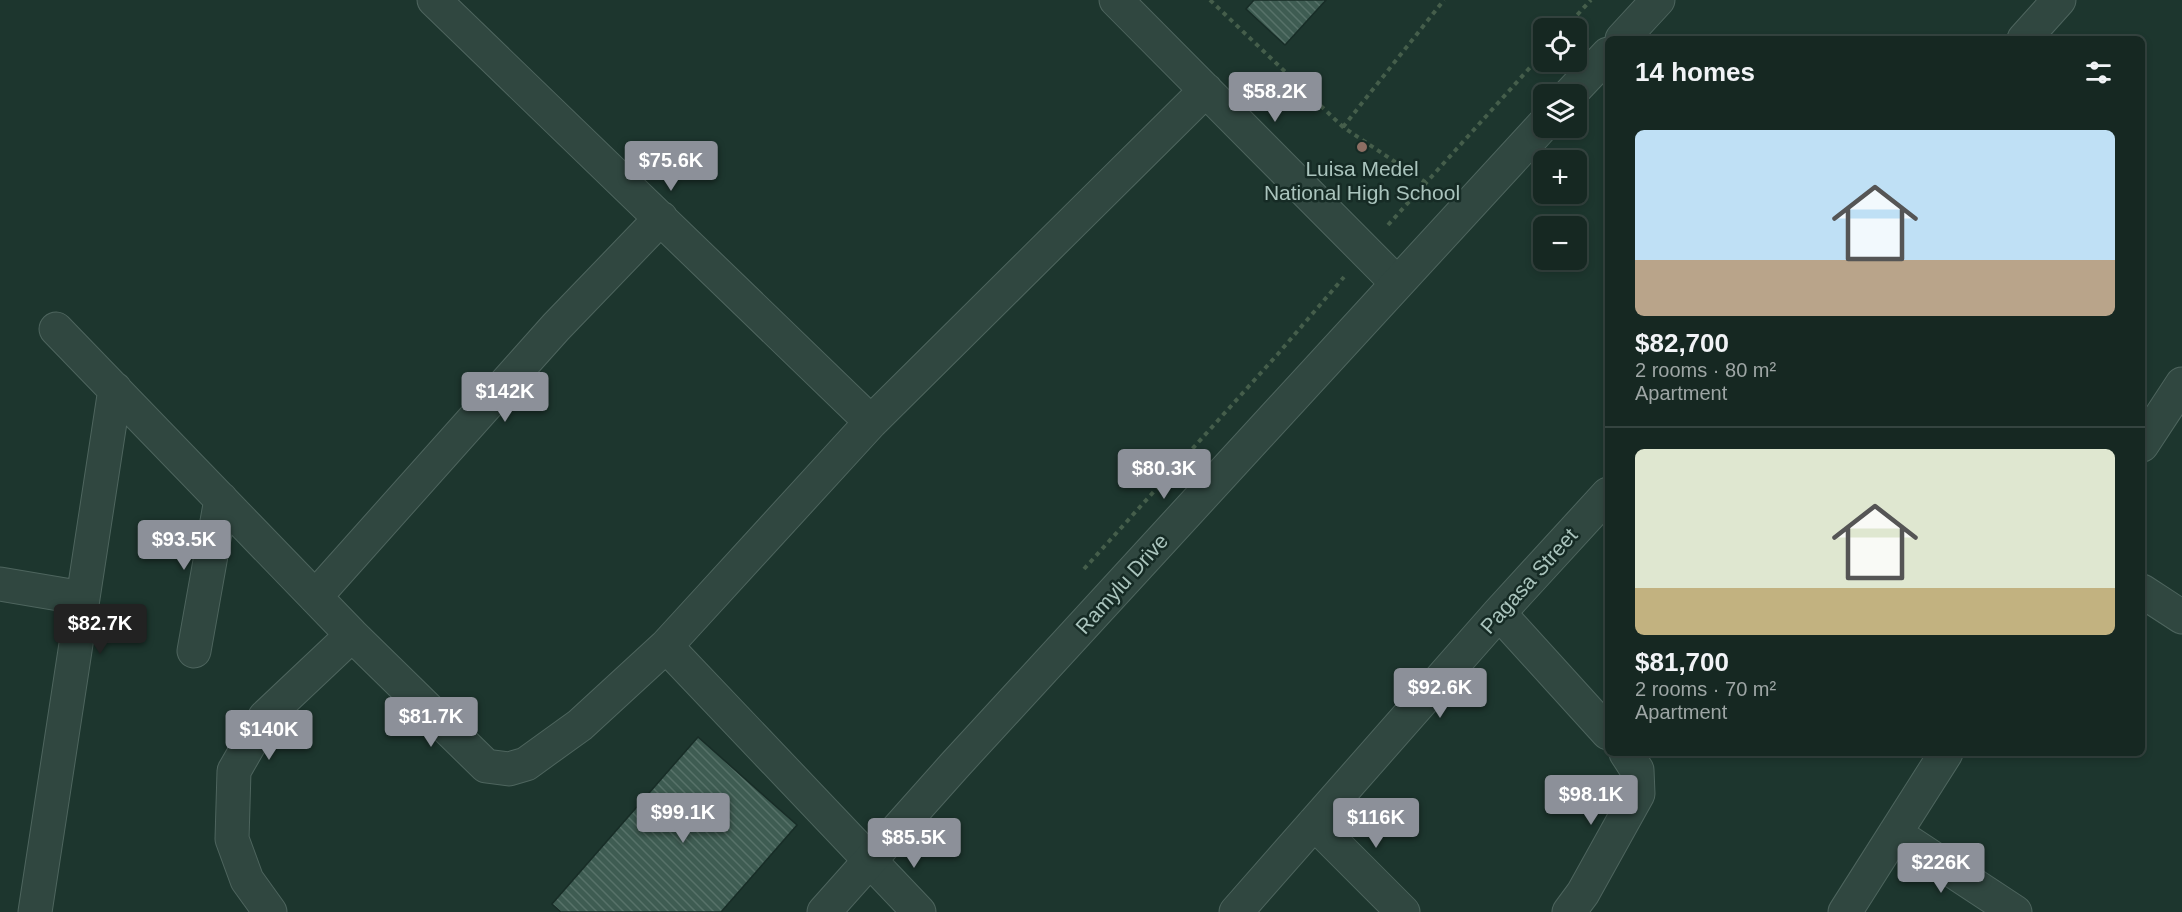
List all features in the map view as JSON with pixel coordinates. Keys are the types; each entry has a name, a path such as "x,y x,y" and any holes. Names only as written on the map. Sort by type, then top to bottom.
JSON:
{"street":[{"path":"434,0 871,422"},
{"path":"1116,0 1396,283"},
{"path":"1625,36 1658,0"},
{"path":"2027,36 2059,0"},
{"path":"1580,84 1605,57"},
{"path":"56,329 352,635 486,766 509,769 526,764 580,725 666,646 871,422 1206,90"},
{"name":"Ramylu Drive","path":"824,912 954,766 1533,136"},
{"path":"315,597 556,327 662,218"},
{"path":"2145,440 2182,384"},
{"path":"35,912 115,389"},
{"name":"Pagasa Street","path":"1236,912 1499,613 1605,497"},
{"path":"195,651 221,499"},
{"path":"0,584 83,598"},
{"path":"2145,593 2182,617"},
{"path":"1499,613 1605,730"},
{"path":"270,912 247,880 232,839 234,771 265,717 352,635"},
{"path":"666,646 919,912"},
{"path":"1569,912 1583,893 1638,794 1637,770 1628,756"},
{"path":"1845,912 1944,756"},
{"path":"1314,823 1402,912"},
{"path":"1895,833 2015,912"}],"path":[{"path":"1210,0 1343,127 1425,182"},
{"path":"1343,127 1444,0"},
{"path":"1574,18 1590,0"},
{"path":"1083,570 1277,355 1425,182 1533,64"}],"building":[{"path":"1254,0 1326,0 1285,45 1246,9"},
{"path":"698,737 797,825 721,912 561,912 552,904"}],"place":[{"name":"Luisa Medel National High School","path":"1362,147"}]}
